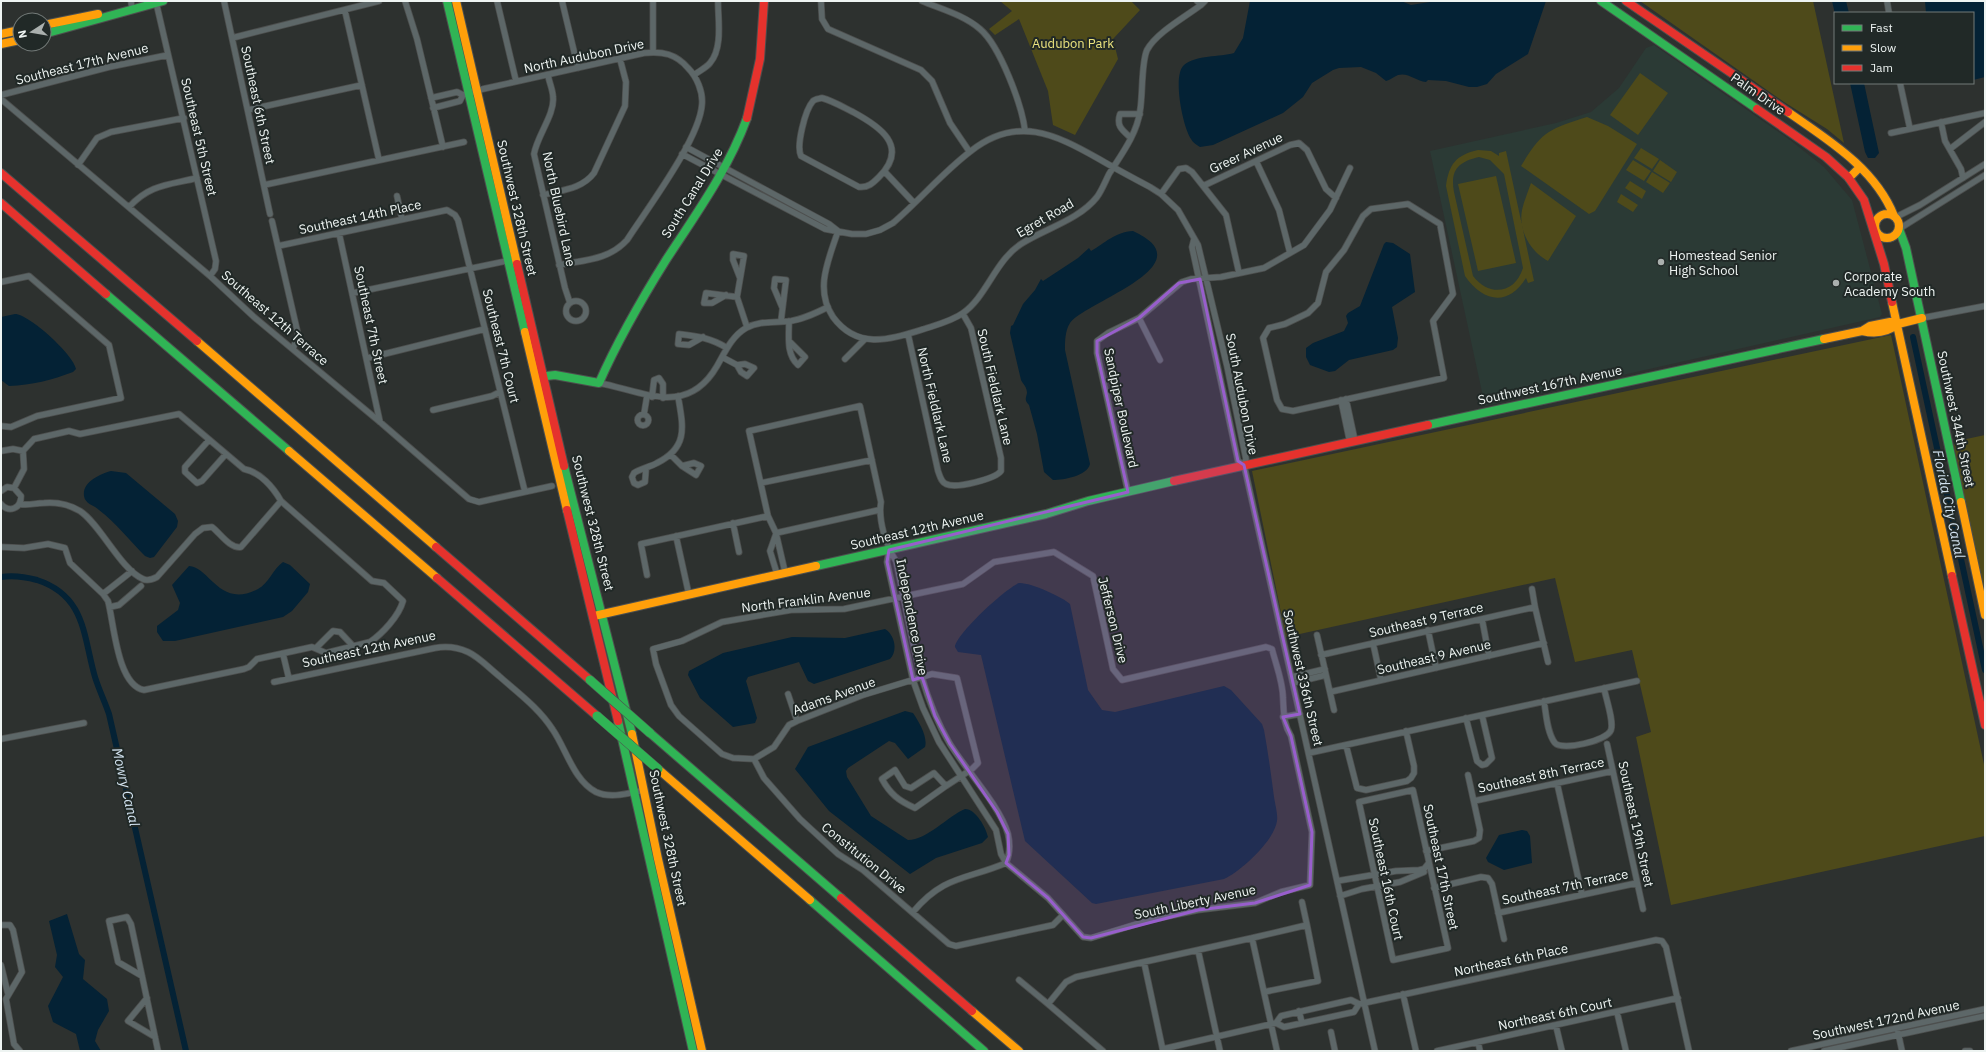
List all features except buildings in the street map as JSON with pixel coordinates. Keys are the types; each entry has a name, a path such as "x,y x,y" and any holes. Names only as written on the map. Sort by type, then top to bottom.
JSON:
{"main road":[{"name":"Southwest 328th Street","path":"447,1 598,615 658,902 693,1051"},
{"name":"Southwest 328th Street","path":"456,1 469,93"},
{"name":"South Canal Drive","path":"599,383 612,350 635,309 723,171 740,137 748,115 759,71 764,29 764,1"},
{"name":"Palm Drive","path":"1601,1 1826,157 1849,178 1864,200 1875,230"},
{"name":"Palm Drive","path":"1626,1 1838,148 1860,167 1890,205 1895,216"},
{"path":"52,23 132,5 159,2"},
{"path":"52,31 132,5"},
{"path":"1,34 12,32"},
{"path":"1,44 12,42"},
{"path":"1849,178 1860,167"},
{"path":"1,173 1019,1051"},
{"path":"1,203 984,1051"},
{"path":"1875,230 1879,235 1888,238 1896,234 1899,229 1899,223 1895,216 1888,214 1880,216 1875,224 1875,230 1898,324 1985,725"},
{"name":"Southwest 344th Street","path":"1899,229 1905,243 1922,318 1985,615"},
{"name":"Southwest 167th Avenue","path":"1244,465 1862,331 1870,326 1890,322 1898,324 1922,318"},
{"path":"539,377 560,374 584,382 599,383"},
{"name":"Southeast 12th Avenue","path":"598,615 1046,514 1128,492 1244,465"},
{"name":"Southwest 328th Street","path":"598,615 627,708 659,866 702,1051"}],"street":[{"name":"Southeast 6th Street","path":"224,1 270,214"},
{"path":"232,38 345,11 379,1"},
{"path":"405,1 408,7 443,147"},
{"path":"497,1 516,82"},
{"path":"562,1 578,68"},
{"path":"653,1 653,52"},
{"path":"694,75 710,63 716,53 718,43 718,1"},
{"path":"821,1 822,19 828,29 909,64 927,75 936,88 952,127 970,151"},
{"path":"922,1 972,23 988,36 999,56 1018,100 1023,116 1025,131"},
{"path":"1887,1 1889,12"},
{"name":"Southeast 5th Street","path":"159,2 168,55 198,178 216,261 215,269 210,276"},
{"name":"Egret Road","path":"838,231 824,278 824,290 828,307 836,320 842,326 865,339 887,340 936,325 963,314 1006,259 1020,245 1082,211 1097,197 1136,128 1140,114 1147,51 1161,34 1201,2"},
{"path":"345,11 379,160"},
{"name":"North Audubon Drive","path":"469,93 653,52 669,54 676,57 694,75 699,87 702,103 700,118 682,154 627,240 619,249 611,254 559,265"},
{"name":"Southeast 17th Avenue","path":"1,97 109,67 168,55"},
{"path":"544,195 578,187 588,181 594,173 625,106 626,82 620,59"},
{"name":"North Bluebird Lane","path":"548,75 553,97 552,107 535,145 534,154 566,295 570,303"},
{"path":"1900,84 1910,129"},
{"path":"248,110 362,85"},
{"path":"431,98 457,92 469,93"},
{"path":"433,108 460,101 469,93"},
{"name":"Southeast 12th Terrace","path":"1,97 78,165 210,276 254,317 380,422 469,499 479,502 552,486"},
{"path":"822,98 832,101 873,123 885,132 888,138 891,153 890,160 884,172 868,186 859,187 801,156 798,151 799,140 812,102 822,98"},
{"path":"1891,133 1985,113"},
{"path":"1131,138 1119,128 1117,123 1120,114 1140,114"},
{"path":"78,165 97,138 111,132 184,118"},
{"path":"1941,122 1944,137 1960,166 1963,178"},
{"path":"1950,149 1985,122"},
{"name":"South Audubon Drive","path":"686,147 723,171 825,229 859,234 880,230 893,223 970,151 995,137 1025,131 1045,133 1059,137 1114,167 1161,194 1178,210 1198,245 1203,279 1246,459 1244,465"},
{"path":"264,185 464,142"},
{"name":"Greer Avenue","path":"1203,186 1290,145 1299,143 1307,150 1326,189 1336,198"},
{"name":"South Audubon Drive","path":"682,154 723,171"},
{"path":"1256,161 1280,210 1290,253"},
{"path":"1895,216 1920,205 1985,164"},
{"path":"1161,194 1177,171 1182,167 1192,172 1226,215 1239,273"},
{"name":"Sandpiper Boulevard","path":"1128,492 1096,344 1099,339 1139,318 1180,283 1188,280 1203,279 1264,268 1290,253 1309,240 1336,198 1350,168"},
{"path":"884,172 914,203"},
{"path":"1899,229 1985,175"},
{"path":"129,208 142,194 150,190 198,178"},
{"path":"397,196 402,219"},
{"path":"1408,204 1440,224 1453,294 1433,321 1444,378 1343,400 1293,411 1282,409 1277,400 1263,338 1269,328 1285,324 1308,313 1318,303 1326,272 1344,250 1363,216 1371,209 1408,204"},
{"name":"Southeast 14th Place","path":"278,246 447,210"},
{"name":"Southeast 7th Court","path":"447,210 456,215 458,220 525,492"},
{"path":"272,221 298,334 293,349"},
{"name":"Southeast 7th Street","path":"339,233 368,358 380,422"},
{"path":"353,293 511,260"},
{"path":"1,282 29,276 109,345 121,398 37,416 11,427 1,426"},
{"path":"740,278 737,297 747,327"},
{"path":"781,321 786,280 775,279 774,288 782,308"},
{"path":"726,295 737,297"},
{"path":"1922,318 1985,306"},
{"path":"599,383 649,396 663,398 678,396 696,388 706,380 727,348 738,334 747,327 767,322 789,321 805,318 828,307"},
{"name":"South Fieldlark Lane","path":"942,481 951,485 967,483 996,476 1001,468 971,328 963,314"},
{"path":"1139,318 1160,360"},
{"path":"789,321 789,341"},
{"path":"368,358 485,330"},
{"name":"North Fieldlark Lane","path":"908,334 942,481"},
{"path":"703,337 715,341 727,348"},
{"path":"845,359 865,339"},
{"path":"722,357 737,365"},
{"path":"644,414 654,380 659,378 664,384 663,398"},
{"path":"433,410 500,392"},
{"path":"646,469 670,455 679,444 683,423 678,396"},
{"path":"1343,400 1353,442"},
{"path":"781,573 776,534 768,516 749,431 860,406 881,502 879,510 889,550"},
{"path":"1,547 24,548 48,544 65,548 72,566 103,594 110,607 123,669 140,689 149,689 244,669 249,667 256,659 312,647 326,653 370,642 376,638 400,609 403,601 384,583 372,582 281,501 273,488 253,471 244,469 179,414 80,434 69,431 34,439 23,452 24,469 14,488"},
{"path":"209,440 185,467 185,472 197,483 202,481 226,454"},
{"path":"1,451 13,449 23,452"},
{"path":"670,455 682,466"},
{"path":"761,483 872,460"},
{"name":"Southwest 336th Street","path":"1244,465 1309,753 1362,1004 1375,1051"},
{"path":"2,490 7,487 14,488 21,496 20,504"},
{"path":"2,507 14,508 20,504 60,504 80,512 132,571 144,580 157,577 202,528 212,527 232,545 237,548 241,547 281,501"},
{"path":"776,534 879,510"},
{"path":"647,575 641,544 768,516"},
{"path":"733,524 739,552"},
{"path":"776,534 770,551 781,573"},
{"path":"676,536 689,595"},
{"name":"Independence Drive","path":"889,550 896,561 922,677 935,716 950,744 968,772 997,812 1008,834 1009,855 1006,863"},
{"name":"Independence Drive","path":"889,550 887,562 913,680 923,708 939,742 996,830 1001,854 1006,863 1048,898 1082,937 1091,938"},
{"name":"North Franklin Avenue","path":"754,759 732,758 722,754 679,716 671,705 656,664 653,650 682,640 722,622 792,610 844,609 963,584 994,562 1054,552"},
{"name":"Jefferson Drive","path":"1054,552 1092,576 1113,669 1122,680 1266,647 1272,650 1284,697 1283,717"},
{"path":"103,594 132,571"},
{"path":"110,607 119,605 141,586"},
{"path":"1532,589 1548,662"},
{"name":"Southeast 9 Terrace","path":"1321,655 1535,607"},
{"path":"1482,619 1489,656"},
{"path":"1428,630 1436,668"},
{"path":"316,648 333,631 340,632 353,646"},
{"path":"1317,635 1334,710"},
{"path":"1373,643 1381,680"},
{"name":"Southeast 9 Avenue","path":"1330,692 1544,644"},
{"name":"Southeast 12th Avenue","path":"274,682 435,648 448,647 460,649 478,659 543,716 559,738 583,781 590,788 596,792 610,796 644,790"},
{"path":"283,654 289,679"},
{"path":"1292,680 1324,669"},
{"name":"Adams Avenue","path":"754,759 774,747 789,725 797,721 863,695 932,674 957,678 978,763 968,772"},
{"path":"1292,680 1326,676"},
{"path":"1309,753 1637,681"},
{"path":"1544,701 1551,737 1556,744 1565,747 1602,739 1609,734 1612,724 1604,688"},
{"path":"788,694 797,721"},
{"path":"1283,717 1300,714"},
{"path":"1466,718 1477,761 1482,765 1486,764 1492,758 1482,715"},
{"name":"South Liberty Avenue","path":"1091,938 1150,920 1198,910 1255,904 1281,892 1310,885 1312,832 1291,736 1285,727 1283,717"},
{"path":"1,740 84,723"},
{"path":"1346,745 1357,788 1366,790 1408,781 1414,773 1414,766 1406,731"},
{"name":"Southeast 19th Street","path":"1607,744 1643,909"},
{"name":"Constitution Drive","path":"754,759 764,778 800,819 838,854 863,870 949,944 956,946 1053,925 1063,915"},
{"path":"946,786 934,773 911,788 905,786 895,770 882,779 889,792 902,803 914,808 968,772"},
{"name":"Southeast 8th Terrace","path":"1474,801 1613,771"},
{"path":"1426,851 1474,841 1478,838 1480,830 1468,776"},
{"path":"1557,783 1582,895"},
{"name":"Southeast 17th Street","path":"1359,802 1413,790 1428,864 1448,948"},
{"name":"Southeast 16th Court","path":"1359,802 1393,960 1448,948"},
{"path":"913,912 926,897 950,881 1006,863"},
{"path":"1337,881 1404,870 1422,870 1428,864"},
{"path":"1404,870 1408,875 1405,880"},
{"path":"1340,896 1405,880 1423,873 1431,875"},
{"path":"1434,888 1481,877 1488,878 1491,883 1504,939"},
{"name":"Southeast 7th Terrace","path":"1498,913 1637,883"},
{"path":"1264,992 1318,981 1302,902"},
{"path":"142,976 118,962 109,921 124,917 127,917 129,920 142,976 147,998 158,1051"},
{"path":"1,925 10,925 13,930 22,972 6,999 14,1044 20,1051"},
{"path":"1048,1004 1066,982 1076,977 1307,925"},
{"path":"1252,938 1264,992 1273,1023 1277,1051"},
{"name":"Northeast 6th Place","path":"1362,1004 1656,940 1662,941 1666,947 1678,998"},
{"path":"1198,950 1220,1051"},
{"path":"1144,962 1163,1050 1273,1023 1281,1016 1299,1011 1351,1000 1362,1004 1354,1012 1284,1027 1273,1023"},
{"path":"1,965 8,994"},
{"path":"1019,980 1103,1051"},
{"path":"1404,994 1416,1051"},
{"path":"147,998 128,1021 155,1037"},
{"path":"1678,998 1689,1051"},
{"name":"Northeast 6th Court","path":"1437,1051 1678,998"},
{"name":"Southwest 172nd Avenue","path":"1791,1051 1985,1009"},
{"path":"1299,1011 1302,1023"},
{"path":"1617,1012 1626,1051"},
{"name":"Southwest 172nd Avenue","path":"1824,1051 1985,1016"},
{"path":"1556,1026 1562,1051"},
{"path":"1897,1028 1902,1051"},
{"path":"1331,1032 1335,1051"},
{"path":"1478,1042 1480,1051"}],"highlighted area":[{"path":"1200,279 1238,461 1244,465 1300,714 1283,717 1291,736 1312,832 1310,885 1255,903 1198,910 1091,938 1083,937 1048,898 1006,863 1009,855 1008,834 997,812 950,744 935,716 922,677 913,680 887,562 889,550 1128,492 1097,353 1097,341 1139,318 1179,283"}],"shaded area":[{"name":"Homestead Senior High School","path":"1654,45 1790,140 1824,167 1852,200 1882,314 1880,317 1485,406 1430,151 1556,123 1591,112 1619,88 1646,48"}],"green space":[{"name":"Audubon Park","path":"1000,1 1131,1 1140,10 1113,39 1118,59 1075,135 1053,125 1048,91 1019,19 995,35 989,29 1012,11"},
{"path":"1640,1 1813,1 1844,143 1827,129 1784,102"},
{"path":"1640,73 1668,93 1638,135 1610,115"},
{"path":"1587,117 1608,126 1637,144 1595,211 1589,214 1521,166 1528,154 1541,138 1555,129"},
{"path":"1641,148 1659,159 1652,169 1634,158"},
{"path":"1478,150 1491,151 1499,156 1499,153 1506,151 1534,281 1528,283 1526,278 1511,294 1504,297 1496,298 1487,296 1472,285 1465,276 1446,186 1447,178 1452,166 1459,158 1470,152","holes":["1479,157 1490,160 1504,174 1523,268 1519,277 1514,283 1501,290 1494,290 1486,287 1479,283 1473,276 1453,184 1453,178 1457,168 1461,164"]},
{"path":"1633,160 1651,171 1644,181 1626,170"},
{"path":"1660,160 1677,172 1671,182 1653,171"},
{"path":"1652,172 1670,183 1663,193 1646,182"},
{"path":"1496,176 1516,263 1478,271 1458,184"},
{"path":"1630,181 1646,191 1642,199 1625,188"},
{"path":"1531,183 1576,216 1548,261 1531,246 1522,226 1522,210"},
{"path":"1621,194 1638,205 1633,212 1617,202"},
{"path":"1891,335 1985,769 1985,836 1671,905 1636,737 1651,732 1632,650 1575,662 1555,578 1286,637 1252,471"},
{"path":"1985,435 1985,593 1954,445 1957,441"},
{"path":"602,630 637,769 636,780"},
{"path":"657,886 659,886 661,890 699,1051 696,1051"}],"water":[{"path":"1250,1 1401,1 1411,5 1436,1 1546,1 1528,54 1496,74 1487,84 1477,87 1469,87 1446,81 1428,80 1426,82 1402,74 1386,81 1376,73 1361,67 1339,68 1312,83 1303,97 1283,113 1213,145 1200,147 1195,144 1188,133 1182,113 1179,90 1181,71 1184,65 1195,59 1234,53 1243,38"},
{"path":"1832,1 1846,1 1849,12 1835,12"},
{"path":"1925,1 1985,1 1985,77 1974,80 1974,12 1926,12"},
{"path":"1850,84 1864,84 1879,153 1875,158 1868,158 1865,152"},
{"path":"1133,231 1152,244 1157,257 1150,269 1136,282 1080,314 1070,323 1067,329 1065,350 1090,464 1084,472 1080,474 1069,478 1053,480 1044,472 1037,434 1029,405 1026,400 1027,391 1021,380 1010,333 1011,326 1013,325 1023,304 1035,290 1041,279 1043,281 1078,258 1089,248 1091,251 1110,238 1121,233"},
{"path":"1386,242 1393,243 1410,254 1415,292 1392,307 1398,338 1397,347 1393,350 1349,360 1335,371 1329,372 1310,365 1306,357 1306,348 1313,343 1344,331 1348,323 1346,316 1348,313 1360,306"},
{"path":"15,314 30,321 60,345 68,354 76,369 73,372 42,382 26,385 9,386 1,380 1,317"},
{"path":"111,471 126,473 175,514 178,521 177,527 154,557 150,558 145,556 111,521 85,499 84,491 89,483 102,474"},
{"path":"283,562 290,565 310,584 308,592 292,611 283,617 175,641 163,641 157,632 157,626 178,610 180,603 172,585 189,566 196,568 225,591 234,594 245,594 262,586 276,568"},
{"path":"1019,583 1024,583 1046,590 1070,604 1088,690 1102,710 1115,712 1224,686 1231,690 1262,724 1277,812 1277,821 1275,829 1263,846 1256,854 1231,875 1224,879 1096,904 1092,903 1025,841 981,655 958,652 955,647 964,632 982,612 1004,593"},
{"path":"885,629 891,635 895,648 890,659 814,684 808,681 799,662 748,677 746,681 757,718 755,723 733,727 700,698 688,675 689,671 723,653 792,637 845,638"},
{"path":"905,711 913,713 918,721 924,734 926,743 925,747 908,759 895,743 889,741 848,768 846,771 847,777 871,816 908,840 923,836 958,812 965,809 977,815 983,824 988,837 982,843 936,858 910,874 829,811 795,769 808,747"},
{"path":"1522,830 1527,831 1530,836 1532,863 1504,870 1488,862 1486,858 1499,835"},
{"path":"67,914 79,954 85,960 83,979 107,999 109,1011 98,1030 95,1041 101,1051 80,1051 76,1034 53,1022 48,1006 63,977 55,967 57,955 49,921"}],"waterway":[{"name":"Florida City Canal","path":"1913,337 1985,670"},
{"name":"Mowry Canal","path":"1,577 15,576 28,578 53,587 65,596 74,607 80,619 95,677 109,714 186,1051"}],"traffic: fast":[{"path":"52,32 163,1"},
{"path":"447,1 525,332"},
{"path":"1601,1 1757,109"},
{"path":"538,377 555,375 599,383 614,351 639,305 721,174 731,156 747,118"},
{"path":"1899,229 1906,248 1961,502"},
{"path":"106,294 289,451"},
{"path":"1428,425 1824,339"},
{"path":"564,466 632,734"},
{"path":"816,566 1046,514 1088,501 1174,481"},
{"path":"590,680 650,733"},
{"path":"597,716 658,769"},
{"path":"618,721 693,1051"},
{"path":"650,733 841,898"},
{"path":"810,900 984,1051"}],"traffic: slow":[{"path":"456,1 517,264"},
{"path":"52,23 98,14"},
{"path":"1,34 12,32"},
{"path":"1,44 12,42"},
{"path":"1788,112 1819,133 1863,169 1886,199 1894,216"},
{"path":"1849,178 1860,167"},
{"path":"1887,214 1896,217 1899,226 1896,235 1887,238 1878,235 1875,226 1878,217 1887,214"},
{"path":"1892,302 1952,576"},
{"path":"1824,339 1862,331 1870,326 1890,322 1898,324 1922,318"},
{"path":"1862,331 1881,332 1898,324"},
{"path":"525,332 567,510"},
{"path":"197,341 436,547"},
{"path":"289,451 437,578"},
{"path":"1961,502 1985,615"},
{"path":"594,616 816,566"},
{"path":"632,734 658,859 702,1051"},
{"path":"658,769 810,900"},
{"path":"972,1011 1019,1051"}],"traffic: jam":[{"path":"747,118 760,59 764,1"},
{"path":"1626,1 1788,112"},
{"path":"1757,109 1826,157 1848,177 1864,200 1884,264 1892,302"},
{"path":"1,173 197,341"},
{"path":"1,203 106,294"},
{"path":"517,264 564,466"},
{"path":"1174,481 1428,425"},
{"path":"567,510 618,721"},
{"path":"436,547 590,680"},
{"path":"1952,576 1985,725"},
{"path":"437,578 597,716"},
{"path":"841,898 972,1011"}],"place":[{"name":"Homestead Senior High School","path":"1661,262"},
{"name":"Corporate Academy South","path":"1836,283"}]}
